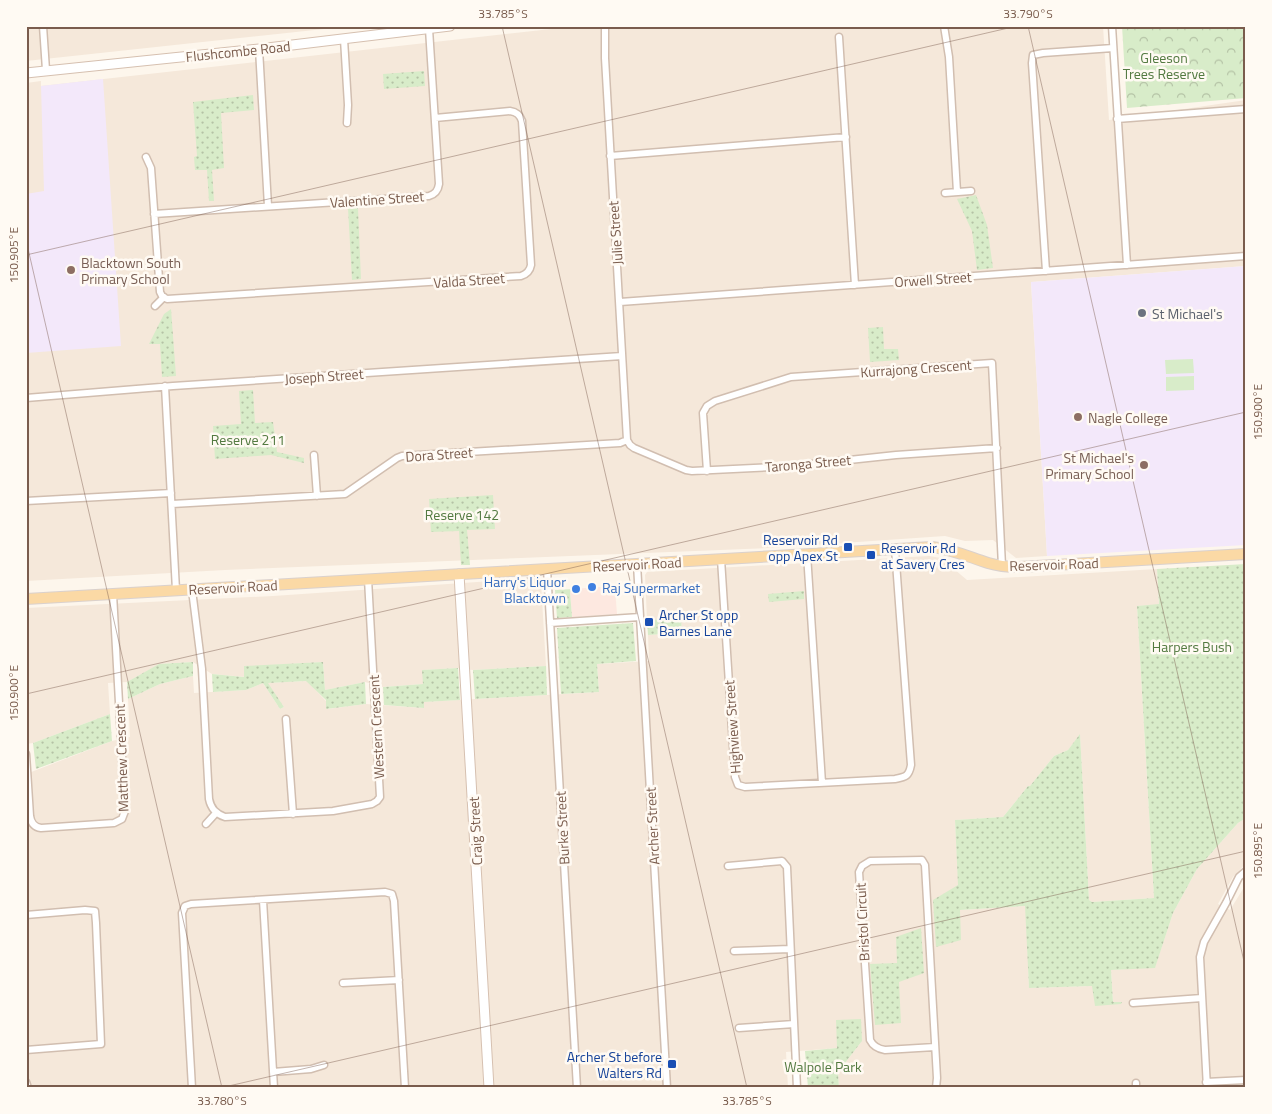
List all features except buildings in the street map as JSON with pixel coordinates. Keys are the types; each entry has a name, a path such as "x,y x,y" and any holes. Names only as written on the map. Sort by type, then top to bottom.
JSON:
{"main road":[{"name":"Reservoir Road","path":"26,599 932,547 953,550 989,563 1019,568 1246,554"}],"street":[{"path":"43,26 46,70"},
{"name":"Flushcombe Road","path":"26,73 344,39 380,30 428,29 450,26"},
{"name":"Julie Street","path":"605,26 610,156 627,440"},
{"path":"944,26 949,57 958,192"},
{"path":"1112,26 1127,265"},
{"name":"Valentine Street","path":"154,214 429,196 437,191 439,186 428,29"},
{"path":"839,37 855,285"},
{"path":"344,39 348,105 347,123"},
{"path":"259,48 268,206"},
{"path":"1046,271 1033,55 1113,48"},
{"path":"1117,118 1246,109"},
{"name":"Valda Street","path":"164,297 170,300 522,276 527,274 531,269 531,265 522,121 520,116 510,111 435,118"},
{"path":"610,156 846,137"},
{"path":"146,157 151,168 160,292 164,297 155,306"},
{"path":"945,193 970,191"},
{"name":"Orwell Street","path":"620,302 1246,256"},
{"name":"Joseph Street","path":"26,398 165,386 622,356"},
{"name":"Kurrajong Crescent","path":"707,470 703,416 706,407 715,402 783,378 992,363 1002,566"},
{"path":"165,386 176,590"},
{"name":"Taronga Street","path":"627,440 634,448 686,470 793,466 896,455 997,448"},
{"name":"Dora Street","path":"172,504 347,494 400,457 618,443 627,440"},
{"path":"314,455 317,496"},
{"path":"26,501 171,493"},
{"name":"Highview Street","path":"722,559 734,777 738,785 745,788 895,779 902,778 910,772 895,549"},
{"path":"807,554 822,783"},
{"name":"Archer Street","path":"637,564 667,1088"},
{"name":"Burke Street","path":"547,569 577,1088"},
{"name":"Craig Street","path":"459,574 489,1088"},
{"name":"Western Crescent","path":"216,812 221,816 230,817 333,811 372,804 380,798 368,579"},
{"path":"192,590 202,668 209,799 211,806 216,812 206,824"},
{"name":"Matthew Crescent","path":"26,754 30,816 32,823 36,827 114,823 122,819 125,811 113,594"},
{"path":"550,623 640,617"},
{"path":"286,719 293,814"},
{"name":"Bristol Circuit","path":"935,1047 885,1050 877,1048 870,1040 860,872 862,866 870,861 922,860 925,865 937,1078 936,1088"},
{"path":"728,866 782,861 787,866 797,1088"},
{"path":"1246,871 1239,877 1204,942 1200,957 1206,1085 1246,1080"},
{"path":"192,1088 182,913 185,906 191,904 385,892 392,894 394,901 405,1088"},
{"path":"262,900 274,1088"},
{"path":"26,915 85,910 94,911 101,1044 26,1050"},
{"path":"734,951 790,949"},
{"path":"343,983 399,980"},
{"path":"1133,1003 1202,998"},
{"path":"739,1028 794,1024"},
{"path":"273,1072 311,1069 324,1065"},
{"path":"26,1082 28,1088"}],"shaded area":[{"path":"26,26 352,26 26,61"},
{"path":"578,26 1103,26 1109,120 1246,100 1246,266 1031,282 1047,556 1016,558 993,540 965,541 945,536 770,548 225,570 26,581 26,83 41,81 41,86"},
{"name":"Blacktown South Primary School","path":"103,79 121,346 26,353 26,194 44,191 41,86"},
{"path":"1246,266 1246,545 1047,556 1031,282"},
{"path":"929,556 941,558 967,580 1157,569 1159,605 1137,606 1154,898 1092,902 1089,900 1080,735 1068,750 1054,756 1003,817 955,820 960,910 1026,906 1029,988 1093,986 1113,1002 1111,970 1155,967 1173,913 1197,869 1238,823 1246,818 1246,863 1233,877 1218,904 1230,910 1246,884 1246,1088 839,1088 838,1072 862,1041 837,1048 786,1052 788,1088 26,1088 26,774 112,741 130,737 128,699 160,684 193,676 194,693 246,690 263,683 280,709 284,707 267,683 307,681 326,701 327,709 366,704 424,708 424,702 599,692 597,664 649,661 648,635 682,633 681,618 647,620 645,575 647,572"},
{"path":"537,578 541,583 546,666 473,670 458,668 423,670 423,684 383,687 365,682 325,690 323,662 244,667 245,677 212,674 193,662 160,664 127,682 108,683 110,714 26,744 26,608 273,596"},
{"path":"613,586 615,589 617,614 572,617 570,592 573,589"}],"green space":[{"name":"Gleeson Trees Reserve","path":"1122,26 1246,26 1246,98 1127,108"},
{"path":"424,71 425,86 384,89 383,74"},
{"path":"253,95 254,110 221,113 224,168 212,170 214,201 209,201 207,170 195,170 194,157 197,156 193,102"},
{"path":"976,195 987,225 993,268 977,270 972,231 957,199"},
{"path":"348,208 358,208 361,279 352,280"},
{"path":"171,309 176,376 162,377 160,344 149,344 164,314"},
{"path":"883,327 884,349 898,349 899,360 870,362 868,328"},
{"path":"1193,359 1194,373 1166,374 1165,360"},
{"path":"1194,376 1194,390 1166,391 1166,377"},
{"name":"Reserve 211","path":"253,390 255,423 273,422 277,452 304,458 304,463 271,455 215,459 213,426 241,424 239,391"},
{"name":"Reserve 142","path":"493,495 495,529 467,530 470,565 461,565 459,531 431,532 429,499"},
{"name":"Harpers Bush","path":"1246,564 1246,818 1238,823 1197,869 1173,913 1155,968 1111,970 1113,1002 1122,1002 1121,1004 1095,1006 1092,986 1029,988 1025,906 960,910 961,940 936,947 933,900 958,885 955,820 1003,817 1054,756 1068,750 1080,734 1089,900 1092,902 1154,898 1137,606 1159,604 1157,569"},
{"path":"573,589 570,592 572,617 557,618 555,590"},
{"path":"804,591 804,599 769,602 768,594"},
{"path":"681,618 682,633 648,635 647,620"},
{"path":"633,623 636,661 597,664 599,692 561,694 557,628"},
{"path":"193,662 193,676 160,684 128,699 127,682 159,664"},
{"path":"323,662 325,690 365,682 366,704 326,709 326,700 306,681 268,683 284,707 280,709 263,683 246,690 213,692 212,674 244,677 244,666"},
{"path":"546,666 547,695 475,699 473,670"},
{"path":"458,668 460,700 424,702 424,708 384,705 383,687 423,684 422,670"},
{"path":"110,714 112,741 36,769 33,743"},
{"path":"921,928 924,973 899,982 901,1023 875,1025 870,964 897,963 896,937"},
{"name":"Walpole Park","path":"861,1019 862,1041 838,1072 839,1088 808,1088 805,1051 837,1048 836,1020"}],"place":[{"name":"Blacktown South Primary School","path":"71,270"},
{"name":"St Michael's","path":"1142,313"},
{"name":"Nagle College","path":"1078,417"},
{"name":"St Michael's Primary School","path":"1144,465"},
{"name":"Reservoir Rd opp Apex St","path":"848,547"},
{"name":"Reservoir Rd at Savery Cres","path":"871,555"},
{"name":"Raj Supermarket","path":"592,587"},
{"name":"Harry's Liquor Blacktown","path":"576,589"},
{"name":"Archer St opp Barnes Lane","path":"649,622"},
{"name":"Archer St before Walters Rd","path":"672,1064"}]}
